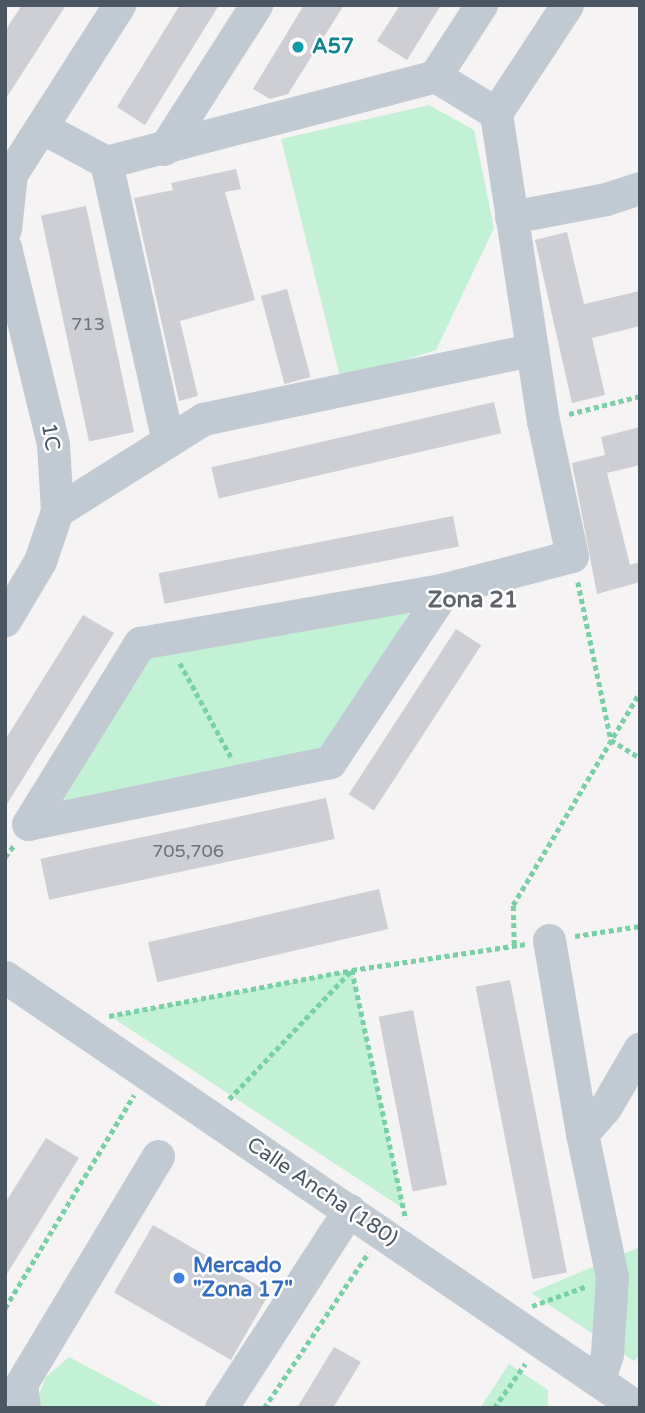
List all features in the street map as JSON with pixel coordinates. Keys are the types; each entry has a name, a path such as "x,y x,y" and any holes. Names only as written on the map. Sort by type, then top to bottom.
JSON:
{"street":[{"path":"5,229 11,174 119,5"},
{"path":"164,149 256,5"},
{"path":"41,127 106,162 436,76 481,5"},
{"path":"445,589 330,762 28,824 140,643 166,636 445,589 572,555 543,421 496,113 567,5"},
{"path":"436,76 496,113"},
{"path":"106,162 168,441"},
{"path":"511,217 606,199 640,188"},
{"name":"1C","path":"5,247 53,444 57,511 40,561 5,620"},
{"path":"57,511 203,419 531,350"},
{"path":"549,940 582,1134 612,1277 607,1354 598,1379"},
{"name":"Calle Ancha (180)","path":"5,978 635,1403"},
{"path":"582,1134 605,1108 640,1048"},
{"path":"24,1408 21,1384 158,1156"},
{"path":"221,1408 349,1210"}],"path":[{"path":"543,421 640,396"},
{"path":"572,555 611,740 640,758"},
{"path":"166,636 243,780"},
{"path":"514,945 513,905 640,692"},
{"path":"82,1030 110,1016 352,970 640,926"},
{"path":"212,1117 352,970"},
{"path":"352,970 414,1254"},
{"path":"5,1308 147,1073"},
{"path":"264,1408 382,1232"},
{"path":"505,1315 612,1277"},
{"path":"494,1408 541,1340"}],"green space":[{"path":"429,105 474,130 494,228 436,350 341,381 281,139"},
{"path":"411,610 323,755 62,802 147,659"},
{"path":"352,970 404,1209 110,1016"},
{"path":"640,1247 640,1355 634,1361 531,1293"},
{"path":"69,1357 165,1408 33,1408 46,1377"},
{"path":"509,1364 548,1390 548,1408 480,1408"}],"building":[{"path":"22,5 66,5 5,100 5,31"},
{"path":"180,5 219,5 145,125 117,107"},
{"name":"A57","path":"304,5 344,5 288,94 270,99 253,89"},
{"path":"400,5 441,5 407,60 377,41"},
{"path":"236,169 241,189 225,192 255,300 180,321 198,396 179,401 134,198 173,190 171,183"},
{"path":"86,206 134,432 89,442 41,216"},
{"path":"567,232 584,304 640,291 640,326 592,338 605,395 572,403 535,240"},
{"path":"287,289 311,377 284,384 261,296"},
{"path":"494,402 501,433 219,498 211,467"},
{"path":"640,427 640,465 607,473 630,565 640,562 640,582 597,594 572,463 605,455 601,437"},
{"path":"453,516 459,546 164,604 159,573"},
{"path":"83,615 114,633 5,807 5,740"},
{"path":"456,629 481,645 374,811 349,794"},
{"path":"326,798 335,839 49,900 40,859"},
{"path":"379,889 388,929 157,982 148,942"},
{"path":"510,980 567,1273 533,1279 476,987"},
{"path":"413,1010 447,1185 413,1191 379,1017"},
{"path":"46,1138 79,1158 5,1277 5,1203"},
{"path":"153,1225 270,1292 231,1360 114,1293"},
{"path":"334,1347 361,1362 333,1408 297,1408"}],"place":[{"name":"A57","path":"298,47"},
{"name":"Mercado \"Zona 17\"","path":"179,1278"}],"district":[{"name":"Zona 21","path":"473,600"}]}
